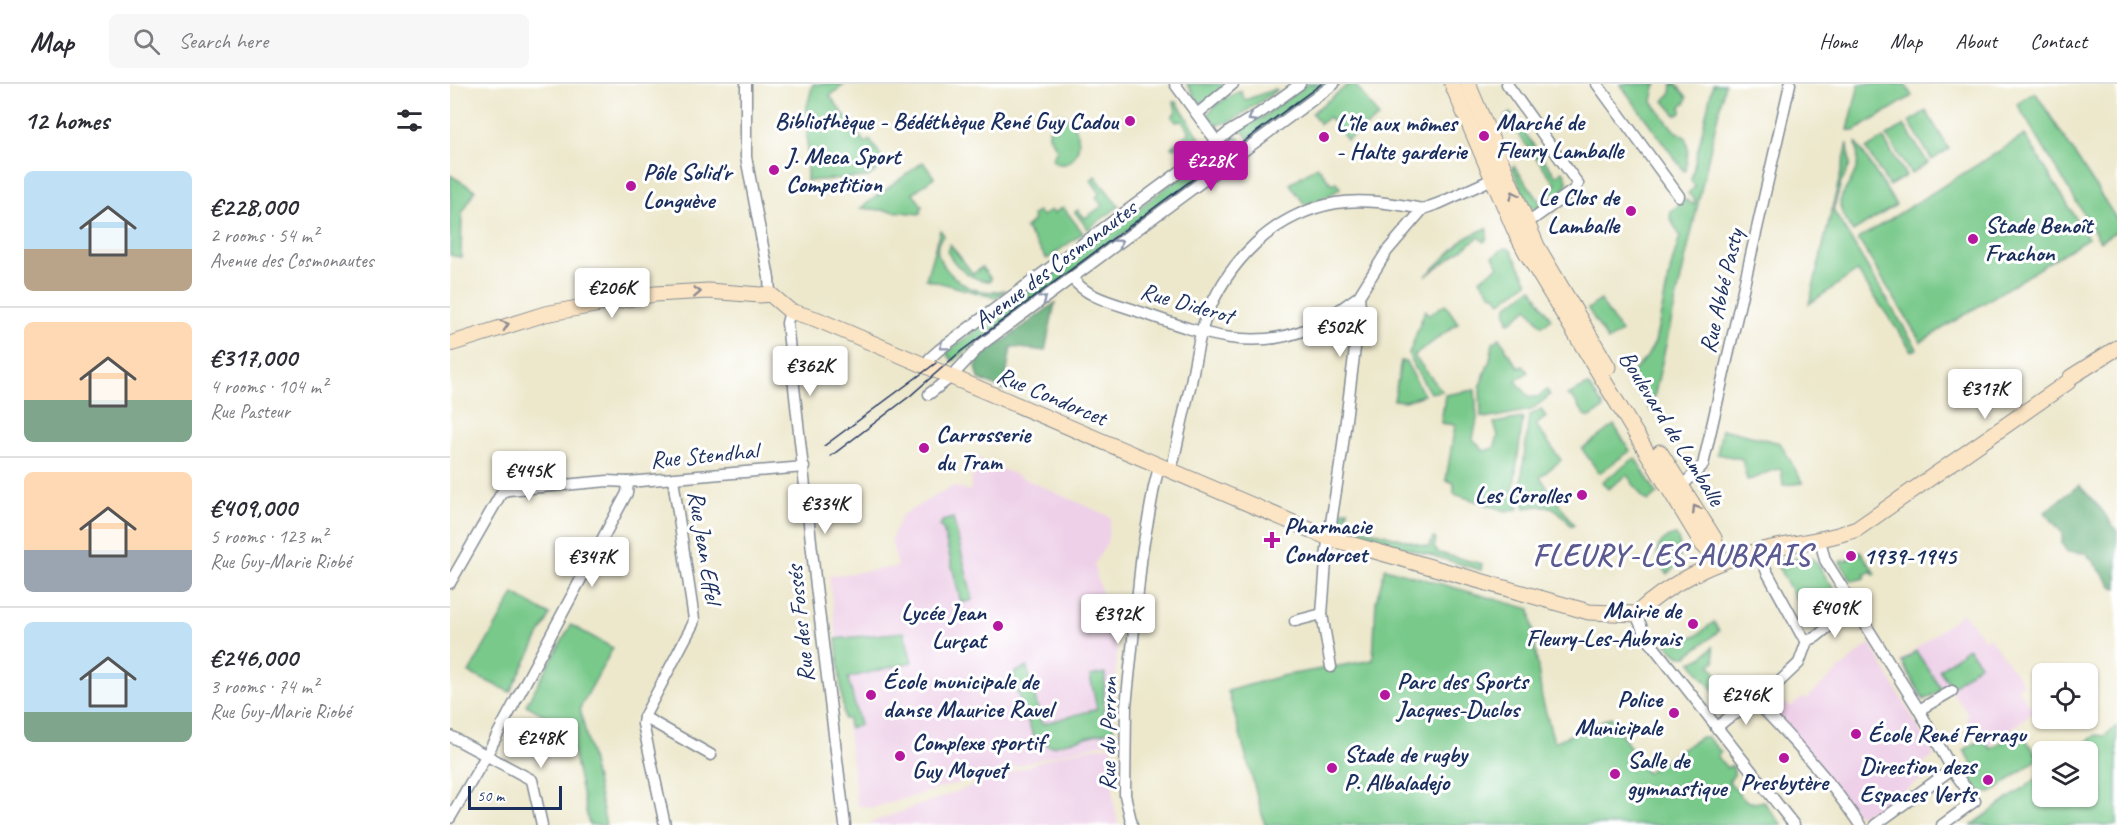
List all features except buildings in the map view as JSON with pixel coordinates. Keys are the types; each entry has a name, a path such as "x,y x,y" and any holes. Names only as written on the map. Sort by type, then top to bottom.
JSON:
{"street":[{"path":"450,344 545,314 655,294 708,291 760,296 770,294 766,257 746,157 746,84"},
{"path":"1176,84 1217,142"},
{"path":"1197,114 1233,84"},
{"name":"Avenue des Cosmonautes","path":"926,366 930,358 939,350 1217,142 1299,84"},
{"name":"Avenue des Cosmonautes","path":"929,394 951,376 981,345 1334,84"},
{"name":"Boulevard de Lamballe","path":"1452,84 1499,176 1521,228 1546,263 1677,490 1714,538 1720,561"},
{"name":"Boulevard de Lamballe","path":"1468,84 1499,176"},
{"path":"1507,84 1578,184 1575,189 1521,228"},
{"path":"1598,84 1679,196"},
{"name":"Rue Abbé Pasty","path":"1677,490 1703,465 1790,84"},
{"path":"1331,667 1322,614 1329,538 1359,321 1359,296 1387,251 1423,209 1499,176"},
{"name":"Rue du Perron","path":"1132,825 1125,795 1126,706 1142,552 1154,487 1165,468 1174,459 1202,332 1219,288 1250,248 1286,221 1308,211 1336,203 1383,202 1423,209"},
{"name":"Rue Diderot","path":"1072,278 1086,293 1202,332 1246,340 1286,336 1311,327 1359,296"},
{"name":"Rue Condorcet","path":"770,294 790,311 816,319 1329,538 1589,612 1636,614"},
{"name":"Rue des Fossés","path":"790,311 787,323 844,825"},
{"path":"1794,825 1646,637 1636,614 1653,598 1720,561 1758,551 1820,540 1857,529 2068,382 2071,377 2117,348"},
{"name":"Rue Stendhal","path":"450,818 486,756 627,493 628,482 804,467"},
{"name":"Rue Jean Effel","path":"644,717 694,619 673,479"},
{"path":"450,583 454,564 502,492 608,481 628,482"},
{"path":"1820,540 1825,560 1919,710 1952,769 1975,801 1942,825"},
{"path":"1758,551 1767,572 1807,641"},
{"path":"1716,728 1728,718 1759,702 1799,663 1807,641 1816,637 1854,606"},
{"path":"1295,621 1322,614"},
{"path":"1919,710 1952,691"},
{"path":"1759,702 1836,790 1860,825"},
{"path":"665,825 643,724 644,717 711,755"},
{"path":"450,736 532,780 542,825"},
{"path":"1875,825 1952,769"}],"shaded area":[{"path":"975,457 1111,517 1107,543 1094,565 1117,651 1112,741 1058,754 872,808 857,805 829,576 898,567 891,540 902,515 953,486 970,491"},
{"name":"École René Ferragu","path":"1963,613 1985,640 1989,637 2023,683 2017,688 2032,708 2032,713 1989,746 1983,737 1980,739 1966,718 1969,715 1948,687 1923,702 1900,661"},
{"name":"École René Ferragu","path":"1870,643 1934,756 1919,767 1926,776 1880,807 1858,815 1771,711 1783,701 1790,707 1803,697 1806,699"},
{"path":"1113,746 1113,798 1118,825 870,825 870,823 1056,756 1090,748"}],"green space":[{"path":"813,84 845,84 830,96 865,143 870,140 886,163 868,177 807,181 807,106"},
{"path":"1187,84 1223,84 1221,90 1204,103 1199,102"},
{"path":"1307,84 1325,84 1249,140 1241,129 1263,117"},
{"path":"1349,84 1355,84 1379,117 1347,140 1329,117 1320,124 1312,113"},
{"path":"1620,84 1657,84 1652,102 1673,129 1686,138 1688,150 1686,170 1684,171"},
{"path":"1676,84 1687,97 1686,102 1681,106 1681,113 1676,115 1664,101 1671,93 1672,85"},
{"path":"1713,84 1725,84 1651,411 1629,376 1646,358 1655,342 1680,236 1670,218 1671,211 1686,200 1694,205 1695,200 1688,193 1695,187 1691,180"},
{"path":"1859,84 1905,84 1912,96 1855,131 1848,130"},
{"path":"1277,90 1232,121 1217,125 1208,115 1218,104 1241,91 1245,100"},
{"path":"2035,92 2117,220 2117,231 2100,241 2017,104"},
{"path":"1174,102 1177,102 1200,138 1176,148 1171,147 1190,132 1182,121 1176,122 1172,117 1176,111"},
{"path":"1926,111 1949,149 1932,160 1909,122"},
{"path":"1058,113 1070,119 1078,133 1079,142 1074,157 1063,164 1052,159 1057,149 1049,136 1052,120"},
{"path":"1510,113 1556,176 1563,171 1567,183 1560,193 1552,194 1548,190 1556,184 1505,117"},
{"path":"1904,125 1928,163 1911,174 1887,136"},
{"name":"Stade Benoît Frachon","path":"2025,135 2088,238 1921,342 1858,239"},
{"path":"1229,137 1232,140 1238,137 1243,145 953,361 946,353 1207,157"},
{"path":"1883,138 1906,176 1889,186 1866,149"},
{"path":"1856,142 1896,205 1853,232 1845,220 1840,203 1857,166"},
{"path":"1848,143 1850,165 1841,183 1833,210 1917,349 1912,351 1857,271 1809,304"},
{"path":"923,162 934,177 913,193 922,206 920,214 861,208"},
{"path":"1317,166 1332,184 1336,182 1340,188 1329,196 1305,205 1290,184"},
{"path":"1514,166 1541,203 1539,208 1530,208 1512,168"},
{"path":"450,175 475,190 462,214 461,257 450,255"},
{"path":"1095,176 1119,206 1088,229 1075,212 1078,210 1085,218 1102,206 1096,197 1100,193 1091,180"},
{"path":"1063,207 1083,233 1047,259 1025,228 1034,220 1032,216 1038,211 1042,216 1051,210 1054,213"},
{"path":"1487,228 1487,238 1484,242 1479,237 1426,276 1465,238"},
{"path":"940,230 944,235 937,249 939,257 955,278 968,287 978,290 992,292 1006,290 996,298 926,279"},
{"path":"950,244 973,274 982,267 991,279 990,281 977,279 959,267 947,251"},
{"path":"1504,248 1510,249 1528,282 1501,302 1491,294 1480,279 1499,266 1493,257"},
{"path":"1532,288 1551,319 1542,326 1528,308 1509,323 1506,314 1507,306"},
{"path":"1600,300 1621,332 1608,341 1588,309"},
{"path":"1055,303 1045,351 1011,347 1004,390 979,379 976,367 978,360"},
{"path":"1445,304 1458,323 1414,356 1442,391 1430,393 1409,354 1425,310 1429,315"},
{"path":"1499,338 1519,368 1523,366 1528,372 1516,381 1528,396 1538,397 1547,390 1550,395 1531,410 1490,418 1481,417 1480,386 1490,360 1493,343"},
{"path":"1401,361 1406,362 1424,395 1405,401 1394,400"},
{"path":"1588,385 1603,405 1603,409 1586,417 1574,399 1567,395"},
{"path":"1475,390 1477,419 1473,439 1484,451 1494,448 1498,436 1494,423 1523,418 1513,493 1519,509 1506,511 1454,494 1454,483 1446,480 1455,425 1441,423 1445,395"},
{"path":"1541,409 1546,417 1536,425 1561,460 1540,477 1574,525 1571,526 1557,510 1547,506 1525,508 1520,492 1529,416"},
{"path":"1614,425 1630,451 1599,473 1582,449"},
{"path":"1722,429 1780,443 1803,483 1783,485 1781,469 1747,480 1742,459 1717,454"},
{"path":"1635,458 1657,494 1648,501 1643,498 1627,475 1608,489 1602,482"},
{"path":"2079,485 2117,531 2117,588 2114,588 2086,553 2067,552 2062,544 2062,533 2045,512"},
{"path":"1348,510 1344,523 1429,547 1433,538 1436,539 1434,548 1439,553 1482,564 1481,570 1341,529 1342,511"},
{"path":"953,518 973,600 961,603 943,529 940,527 942,521"},
{"path":"1676,535 1680,546 1680,556 1675,566 1667,574 1659,563 1658,551 1663,541"},
{"path":"1860,551 1876,574 1874,575 1871,571 1864,575 1866,578 1852,581 1840,562 1846,561"},
{"path":"1809,556 1816,562 1841,600 1841,603 1814,630 1778,567 1781,561"},
{"name":"Parc des Sports Jacques-Duclos","path":"1385,568 1530,609 1542,698 1554,742 1611,717 1646,773 1701,737 1707,737 1721,752 1717,756 1727,768 1732,765 1734,775 1729,781 1739,794 1752,803 1763,801 1782,825 1265,825 1228,691 1281,676 1373,660 1376,601"},
{"path":"514,594 550,615 510,692 469,673"},
{"path":"1714,622 1719,631 1687,656 1676,653 1664,640 1669,636 1673,640 1696,636"},
{"path":"571,625 613,648 580,708 606,825 589,825 568,728 526,705"},
{"path":"904,632 912,662 848,678 860,725 849,728 848,719 844,719 836,639"},
{"path":"1713,647 1715,661 1710,665 1716,672 1717,688 1713,691 1691,662 1702,657"},
{"path":"1968,648 1980,664 1952,687 1939,670"},
{"path":"1916,651 1942,690 1924,700 1902,662"},
{"path":"1027,667 1042,724 1097,709 1090,676 1105,673 1103,722 1113,722 1113,730 1053,746 1041,742 1032,733 1013,681 1015,672"},
{"path":"2117,726 2117,825 1972,825 2032,782 2032,807 2098,807 2098,741 2087,741 2096,735 2104,736"},
{"path":"2019,730 2032,748 2032,763 1991,793 1987,793 1976,787 1970,778 1977,772 1964,750 1982,739 1991,749"}],"tram line":[{"path":"831,456 910,396 960,352 1321,84"},
{"path":"824,446 936,363"}],"place":[{"name":"Bibliothèque - Bédéthèque René Guy Cadou","path":"1130,121"},
{"name":"Marché de Fleury Lamballe","path":"1484,136"},
{"name":"L'île aux mômes - Halte garderie","path":"1324,137"},
{"name":"J. Meca Sport Competition","path":"774,170"},
{"name":"Pôle Solid'r Longuève","path":"631,186"},
{"name":"Le Clos de Lamballe","path":"1631,211"},
{"name":"Stade Benoît Frachon","path":"1973,239"},
{"name":"Carrosserie du Tram","path":"924,448"},
{"name":"Les Corolles","path":"1582,495"},
{"name":"Pharmacie Condorcet","path":"1272,540"},
{"name":"1939-1945","path":"1851,556"},
{"name":"Mairie de Fleury-Les-Aubrais","path":"1693,624"},
{"name":"Lycée Jean Lurçat","path":"998,626"},
{"name":"École municipale de danse Maurice Ravel","path":"871,695"},
{"name":"Parc des Sports Jacques-Duclos","path":"1385,695"},
{"name":"Police Municipale","path":"1674,713"},
{"name":"École René Ferragu","path":"1856,734"},
{"name":"Complexe sportif Guy Moquet","path":"900,756"},
{"name":"Presbytère","path":"1784,758"},
{"name":"Stade de rugby P. Albaladejo","path":"1332,768"},
{"name":"Salle de gymnastique","path":"1615,774"},
{"name":"Direction dezs Espaces Verts","path":"1988,780"}],"district":[{"name":"FLEURY-LES-AUBRAIS","path":"1672,555"}]}
